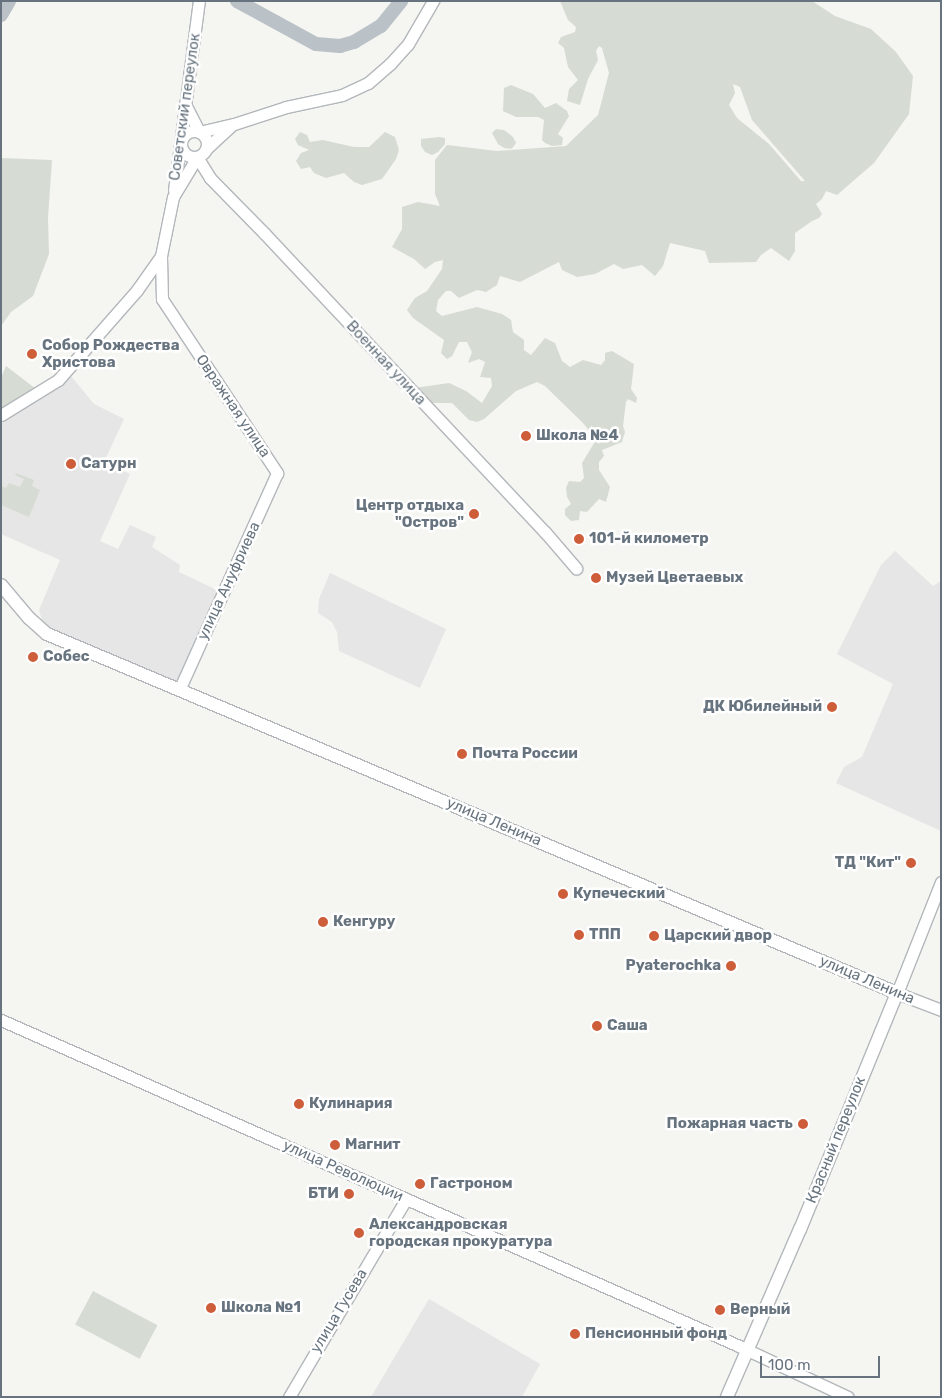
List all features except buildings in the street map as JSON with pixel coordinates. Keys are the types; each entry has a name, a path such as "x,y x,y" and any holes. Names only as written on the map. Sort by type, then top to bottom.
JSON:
{"main road":[{"name":"улица Ленина","path":"1,585 28,618 47,634 897,993"},
{"name":"Красный переулок","path":"727,1397 897,993"}],"street":[{"name":"Советский переулок","path":"161,256 173,197 199,1"},
{"path":"202,153 190,157 181,148 181,141 188,132 199,132 234,124 286,107 342,95 368,83 390,64 408,44 433,1"},
{"path":"186,106 199,132 206,139 202,153"},
{"path":"173,197 202,153 234,124"},
{"name":"Военная улица","path":"202,153 210,178 539,525 576,568"},
{"path":"1,415 58,380 137,290 161,256"},
{"name":"Овражная улица","path":"161,256 162,299 277,473"},
{"name":"улица Ануфриева","path":"179,690 277,473"},
{"name":"Красный переулок","path":"897,993 941,882"},
{"name":"улица Ленина","path":"897,993 941,1010"},
{"name":"улица Революции","path":"1,1020 748,1350 848,1397"},
{"name":"улица Гусева","path":"288,1397 406,1199"}],"shaded area":[{"path":"560,1 812,1 835,16 871,29 896,52 913,76 909,114 874,163 837,195 826,191 822,199 816,204 822,214 819,218 795,233 795,251 789,261 771,248 761,255 756,262 709,263 705,251 670,243 663,266 655,276 642,265 623,269 614,264 595,274 577,277 562,270 559,262 520,282 500,276 497,285 486,292 477,290 459,298 451,291 446,291 438,300 436,311 442,316 477,307 502,314 511,320 513,332 524,340 524,350 531,355 545,338 555,343 562,361 570,367 583,360 601,365 605,360 605,353 612,351 634,364 631,389 637,398 636,403 628,399 626,402 623,426 625,432 622,442 602,450 604,456 599,462 599,470 610,487 606,502 599,499 587,512 580,511 579,520 571,521 565,515 565,509 571,504 567,497 566,488 569,481 580,482 584,478 582,463 596,440 584,424 545,386 537,382 516,391 484,419 477,422 469,420 452,403 429,403 414,388 449,383 466,391 482,403 492,386 491,378 480,377 485,362 479,359 468,363 472,352 467,342 459,342 452,356 447,359 441,353 444,340 413,318 407,310 415,298 427,291 442,269 443,260 435,262 425,269 414,259 392,247 402,229 402,207 418,202 440,206 435,194 435,160 447,145 497,151 566,146 598,115 609,73 602,48 599,46 596,51 598,60 588,79 580,105 567,101 569,89 578,80 568,67 564,48 558,43 561,37 575,32 576,27 568,20","holes":["733,84 740,87 752,120 805,181 801,181 769,144 737,118 729,105 735,93"]},
{"path":"511,85 533,94 545,108 556,103 567,111 569,116 558,134 563,138 562,145 552,146 542,140 544,120 538,117 516,117 503,111 504,88"},
{"path":"496,129 504,130 513,137 516,143 511,149 504,148 498,144 492,133"},
{"path":"300,132 307,135 310,142 323,140 354,147 369,147 385,132 395,137 399,150 396,159 382,179 362,185 354,182 344,173 326,178 314,173 310,167 301,169 296,161 301,153 309,150 298,145 295,139"},
{"path":"445,138 445,144 438,152 432,155 425,152 421,146 421,139"},
{"path":"1,158 52,160 48,218 49,254 33,296 11,312 1,326"},
{"path":"6,366 36,389 2,408 1,378"},
{"path":"71,376 94,404 124,419 104,462 130,474 100,541 118,549 130,525 156,537 152,547 180,565 179,572 219,591 177,682 60,633 43,623 39,610 60,560 1,534 1,422 53,391"},
{"path":"16,473 34,480 32,486 40,490 29,517 1,505 1,486 6,488 9,483 20,487 24,479 15,475"},
{"path":"895,551 933,586 941,581 941,831 836,783 844,767 862,757 893,684 837,654 881,565"},
{"path":"330,573 446,629 420,688 339,651 337,632 332,622 318,613 319,599"},
{"path":"93,1291 157,1325 140,1359 75,1325"},
{"path":"429,1299 540,1364 522,1397 371,1397"}],"waterway":[{"path":"1,15 9,1"},
{"path":"237,1 316,44 340,46 354,42 381,26 401,1"}],"place":[{"name":"Собор Рождества Христова","path":"32,354"},
{"name":"Школа №4","path":"526,436"},
{"name":"Сатурн","path":"71,464"},
{"name":"Центр отдыха \"Остров\"","path":"474,514"},
{"name":"101-й километр","path":"579,539"},
{"name":"Музей Цветаевых","path":"596,578"},
{"name":"Собес","path":"33,657"},
{"name":"ДК Юбилейный","path":"832,707"},
{"name":"Почта России","path":"462,754"},
{"name":"ТД \"Кит\"","path":"911,863"},
{"name":"Купеческий","path":"563,894"},
{"name":"Кенгуру","path":"323,922"},
{"name":"ТПП","path":"579,935"},
{"name":"Царский двор","path":"654,936"},
{"name":"Pyaterochka","path":"731,966"},
{"name":"Саша","path":"597,1026"},
{"name":"Кулинария","path":"299,1104"},
{"name":"Пожарная часть","path":"803,1124"},
{"name":"Магнит","path":"335,1145"},
{"name":"Гастроном","path":"420,1184"},
{"name":"БТИ","path":"349,1194"},
{"name":"Александровская городская прокуратура","path":"359,1233"},
{"name":"Школа №1","path":"211,1308"},
{"name":"Верный","path":"720,1310"},
{"name":"Пенсионный фонд","path":"575,1334"}]}
